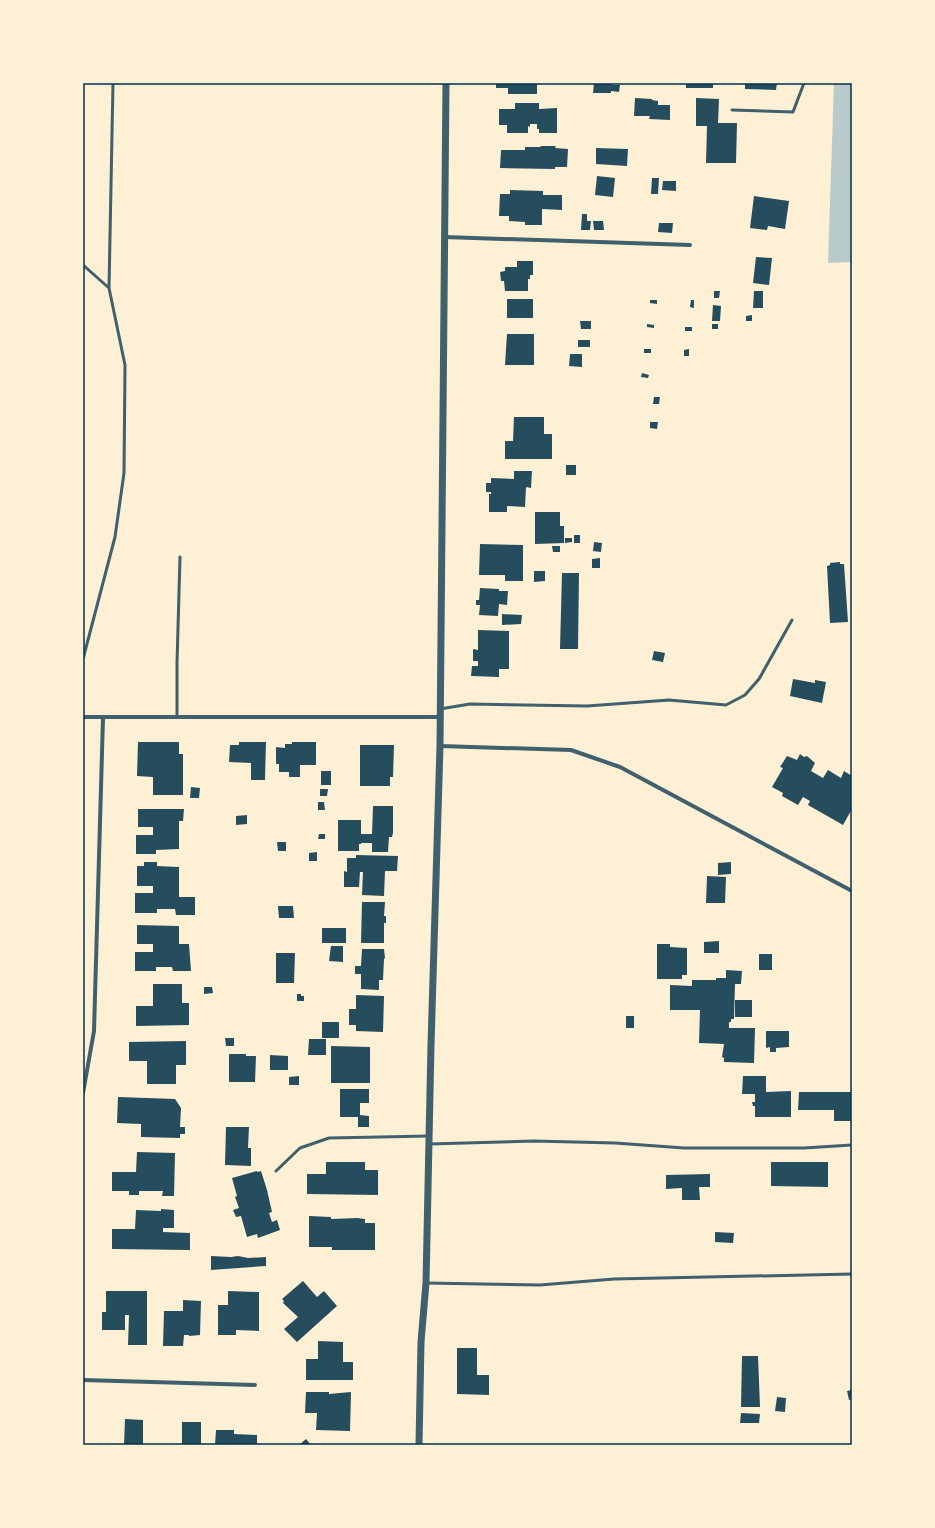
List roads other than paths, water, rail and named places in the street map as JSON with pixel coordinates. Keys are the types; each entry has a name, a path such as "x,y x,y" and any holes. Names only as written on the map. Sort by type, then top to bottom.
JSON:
{"street":[{"path":"419,1445 422,1342 426,1283 440,746 446,83"},
{"path":"444,238 690,245"},
{"path":"83,717 440,717"},
{"path":"83,1093 94,1031 103,718"},
{"path":"440,746 571,750 620,766 852,891"},
{"path":"83,1380 256,1385"}],"lane":[{"path":"83,659 115,537 124,473 125,365 109,288 113,83"},
{"path":"732,110 793,112 804,83"},
{"path":"83,265 109,288"},
{"path":"177,717 176,663 180,557"},
{"path":"440,709 470,704 587,706 668,700 726,705 745,695 759,679 792,620"},
{"path":"276,1171 300,1148 329,1138 429,1136"},
{"path":"429,1144 541,1141 614,1143 684,1148 804,1148 852,1145"},
{"path":"426,1283 540,1285 614,1279 852,1274"}]}
